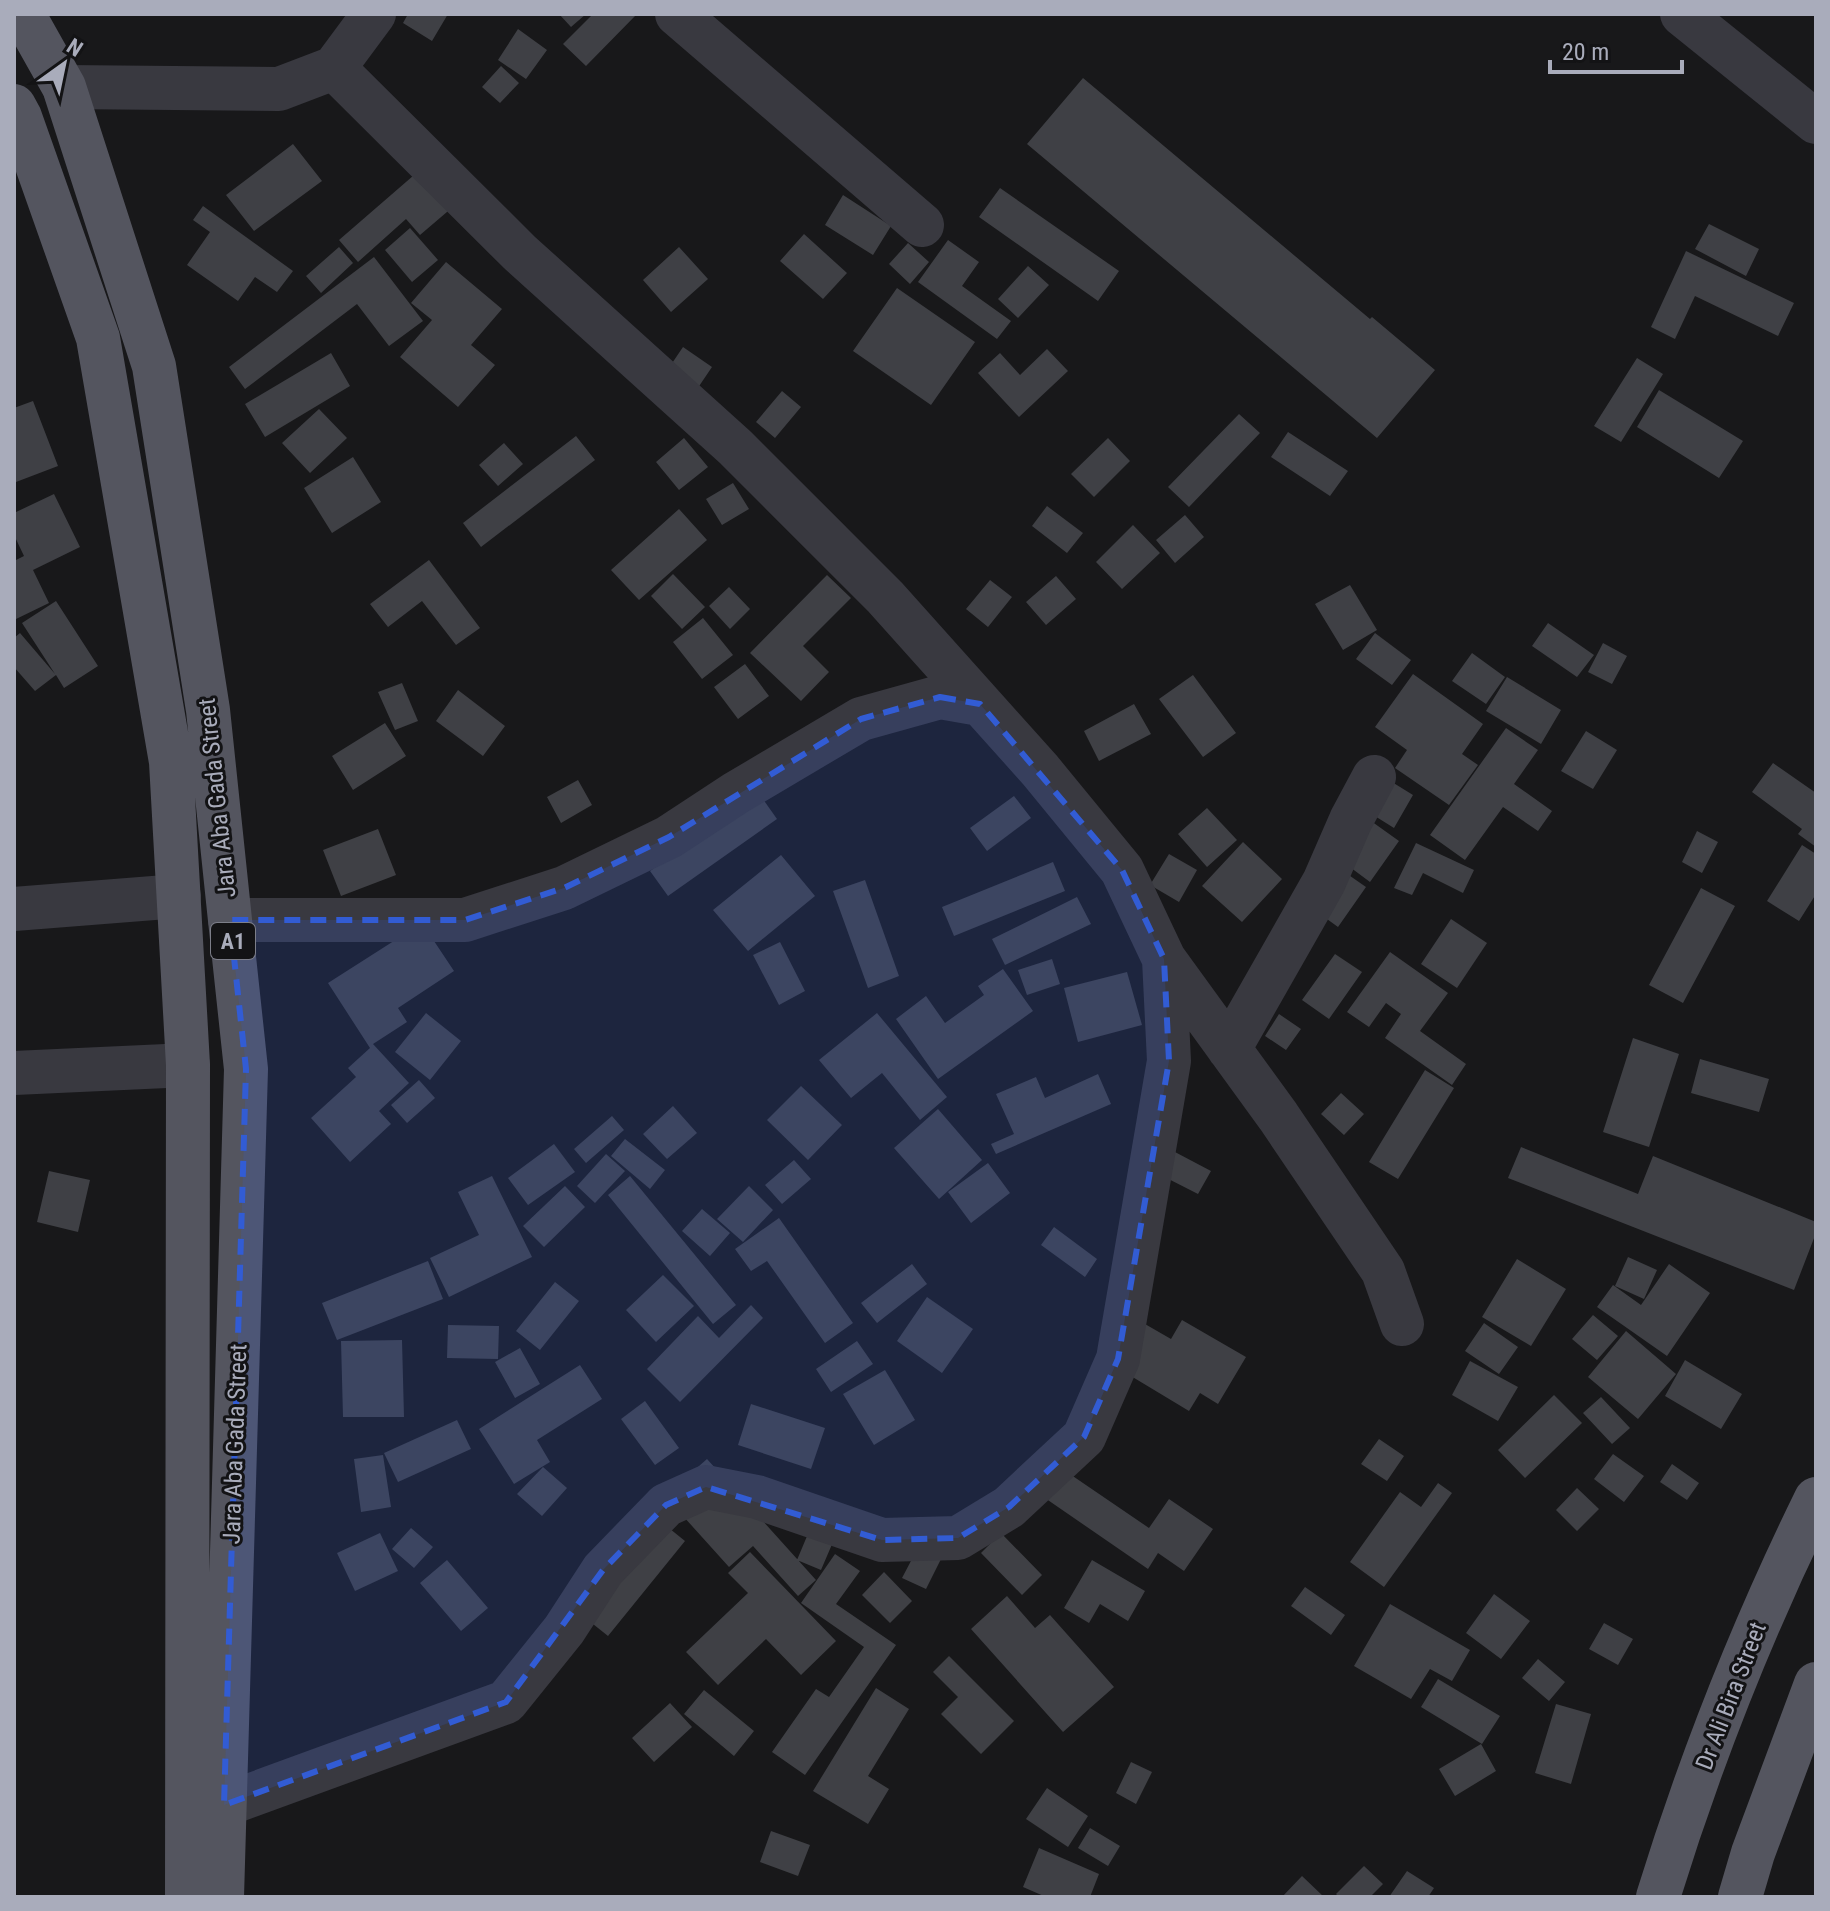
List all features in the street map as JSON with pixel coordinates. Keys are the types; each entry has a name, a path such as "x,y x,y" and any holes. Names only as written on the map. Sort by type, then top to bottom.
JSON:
{"main road":[{"name":"Jara Aba Gada Street","path":"23,14 64,87 154,366 208,710 246,1069 222,1897"},
{"name":"Jara Aba Gada Street","path":"14,106 98,338 171,762 188,1065 187,1897"},
{"name":"Dr Ali Bira Street","path":"1658,1897 1680,1827 1773,1585 1816,1499"},
{"path":"1740,1897 1753,1853 1816,1684"}],"street":[{"path":"64,87 279,89 334,68 374,14"},
{"path":"677,14 922,225"},
{"path":"1682,14 1816,122"},
{"path":"334,68 520,253 746,458 885,597 1040,770 1122,870 1164,959 1383,1271 1402,1324"},
{"path":"230,920 465,920 564,888 669,837 736,793 861,719 940,697 980,704"},
{"path":"1229,1049 1324,882 1374,777"},
{"path":"14,909 179,896"},
{"path":"224,1805 506,1702 564,1630 603,1570 666,1505 706,1487 757,1497 882,1540 958,1538 1009,1507 1084,1437 1118,1359 1169,1061 1164,959"},
{"path":"14,1073 188,1065"}],"highlighted area":[{"path":"940,697 980,704 1122,870 1164,959 1169,1061 1118,1359 1084,1437 1009,1507 958,1538 882,1540 706,1487 666,1505 603,1570 506,1702 224,1805 246,1069 230,920 465,920 564,888 669,837 861,719"}],"building":[{"path":"408,14 448,14 432,41 403,23"},
{"path":"559,14 586,14 571,27"},
{"path":"593,14 637,14 586,66 563,44"},
{"path":"518,29 547,50 526,79 498,60"},
{"path":"501,66 519,83 500,103 482,87"},
{"path":"1083,78 1435,370 1377,438 1027,144"},
{"path":"293,144 322,181 254,231 226,195"},
{"path":"421,169 454,206 420,235 406,219 358,262 339,240"},
{"path":"1000,188 1119,271 1098,301 979,217"},
{"path":"843,195 891,226 873,255 825,225"},
{"path":"203,206 293,271 277,292 255,277 238,301 187,265 210,232 193,220"},
{"path":"1709,224 1759,249 1746,276 1695,249"},
{"path":"410,228 438,260 412,282 385,250"},
{"path":"804,234 847,273 823,299 780,261"},
{"path":"948,240 979,262 962,286 1011,321 997,339 918,282"},
{"path":"908,243 929,262 910,284 889,264"},
{"path":"339,247 353,263 321,293 306,276"},
{"path":"679,247 708,279 671,312 643,280"},
{"path":"1686,251 1794,303 1778,336 1695,296 1675,339 1651,327"},
{"path":"374,257 423,321 389,346 357,304 245,389 229,367"},
{"path":"446,262 502,309 471,345 495,365 458,407 400,357 432,320 411,303"},
{"path":"1028,266 1049,285 1018,318 998,299"},
{"path":"897,288 975,342 931,405 853,351"},
{"path":"683,347 712,367 689,401 660,381"},
{"path":"1047,349 1068,371 1019,417 978,373 1000,353 1020,375"},
{"path":"331,353 350,386 265,437 245,404"},
{"path":"1637,358 1663,374 1621,442 1594,426"},
{"path":"1659,390 1743,441 1719,478 1637,427"},
{"path":"782,391 801,407 775,438 756,422"},
{"path":"33,401 58,466 16,482 14,408"},
{"path":"319,409 347,438 310,473 282,443"},
{"path":"1239,414 1260,433 1189,507 1168,487"},
{"path":"1288,432 1348,471 1330,496 1271,457"},
{"path":"576,436 595,460 481,547 463,523"},
{"path":"684,438 708,467 679,490 656,462"},
{"path":"1108,438 1130,461 1094,497 1071,474"},
{"path":"504,443 523,464 498,486 479,465"},
{"path":"353,457 381,502 332,533 304,488"},
{"path":"733,483 749,509 722,525 706,499"},
{"path":"54,494 80,547 33,570 49,603 14,620 14,561 24,556 14,535 14,513"},
{"path":"1047,506 1083,533 1067,553 1032,526"},
{"path":"679,509 707,540 639,600 611,570"},
{"path":"1185,515 1204,537 1175,563 1156,540"},
{"path":"1133,525 1160,553 1122,589 1096,562"},
{"path":"429,560 480,628 456,645 422,601 388,627 370,604"},
{"path":"673,574 705,607 682,629 651,596"},
{"path":"827,575 851,598 803,646 829,672 801,701 750,653"},
{"path":"1056,576 1076,599 1046,625 1026,602"},
{"path":"990,580 1012,597 988,627 966,609"},
{"path":"1350,585 1377,630 1343,650 1315,604"},
{"path":"729,587 750,609 730,629 709,606"},
{"path":"56,601 98,666 64,688 56,675 35,691 14,667 14,638 20,633 55,674 22,623"},
{"path":"703,618 733,655 702,679 673,642"},
{"path":"1548,623 1594,655 1577,677 1532,646"},
{"path":"1375,633 1411,660 1392,685 1356,659"},
{"path":"1603,643 1627,656 1612,684 1588,672"},
{"path":"1472,653 1505,677 1486,704 1452,681"},
{"path":"745,664 769,696 738,719 714,687"},
{"path":"1413,674 1483,724 1462,754 1478,765 1449,805 1395,768 1407,750 1375,727"},
{"path":"1193,675 1236,733 1203,757 1159,699"},
{"path":"1507,677 1561,710 1541,744 1486,711"},
{"path":"402,683 418,721 395,730 378,692"},
{"path":"458,690 505,726 483,756 436,721"},
{"path":"1134,704 1151,734 1099,761 1084,731"},
{"path":"385,723 406,756 353,790 332,756"},
{"path":"1506,728 1538,750 1514,784 1552,811 1538,831 1503,807 1465,860 1430,835"},
{"path":"1586,731 1617,750 1593,789 1561,771"},
{"path":"1773,763 1816,793 1816,847 1798,834 1802,829 1752,792"},
{"path":"1366,766 1413,795 1394,828 1346,798"},
{"path":"578,780 592,805 561,823 547,797"},
{"path":"760,795 777,819 668,896 650,871"},
{"path":"1014,796 1031,818 987,851 970,828"},
{"path":"1207,808 1237,840 1207,867 1178,834"},
{"path":"1364,816 1399,841 1370,882 1335,856"},
{"path":"378,829 396,875 341,896 323,850"},
{"path":"1697,831 1718,842 1702,873 1682,862"},
{"path":"1243,842 1282,879 1242,922 1202,886"},
{"path":"1416,843 1474,870 1463,893 1423,873 1412,895 1394,888"},
{"path":"1802,845 1816,854 1816,894 1799,921 1767,901"},
{"path":"1169,854 1197,870 1179,902 1150,885"},
{"path":"781,855 815,896 748,951 713,910"},
{"path":"1053,862 1065,891 954,936 942,907"},
{"path":"1330,862 1366,887 1338,927 1302,901"},
{"path":"865,880 899,976 868,988 833,891"},
{"path":"1701,888 1735,906 1683,1003 1649,985"},
{"path":"1077,897 1091,924 1005,965 992,939"},
{"path":"1451,919 1487,943 1457,988 1421,964"},
{"path":"422,923 454,971 398,1008 407,1022 373,1044 409,1083 379,1111 391,1124 350,1162 311,1118 356,1077 348,1068 370,1048 328,983"},
{"path":"780,942 805,991 779,1005 753,955"},
{"path":"1390,952 1448,993 1420,1031 1466,1064 1452,1085 1385,1038 1401,1014 1386,1003 1369,1027 1347,1012"},
{"path":"1335,954 1362,972 1329,1019 1302,1000"},
{"path":"1052,959 1060,984 1027,995 1018,970"},
{"path":"1003,969 1033,1011 938,1079 896,1019 926,996 945,1023 984,995 978,986"},
{"path":"1127,972 1142,1025 1078,1042 1064,988"},
{"path":"426,1013 461,1041 430,1080 395,1052"},
{"path":"877,1013 947,1097 920,1120 882,1073 851,1098 819,1060"},
{"path":"1279,1014 1301,1029 1286,1050 1265,1036"},
{"path":"1633,1038 1679,1054 1649,1147 1603,1132"},
{"path":"1700,1059 1769,1079 1759,1112 1691,1093"},
{"path":"1425,1070 1454,1088 1398,1179 1369,1162"},
{"path":"1098,1074 1111,1104 996,1154 991,1144 1014,1134 996,1094 1036,1077 1045,1098"},
{"path":"419,1080 435,1098 407,1123 391,1105"},
{"path":"801,1086 842,1125 808,1160 767,1120"},
{"path":"1341,1093 1364,1114 1344,1135 1321,1114"},
{"path":"673,1106 697,1133 667,1159 643,1134"},
{"path":"938,1109 982,1160 939,1199 894,1148"},
{"path":"612,1116 624,1130 586,1163 574,1149"},
{"path":"625,1139 665,1170 650,1189 611,1156"},
{"path":"1156,1142 1211,1171 1198,1194 1143,1166"},
{"path":"554,1144 575,1172 528,1205 508,1178"},
{"path":"1521,1147 1638,1194 1653,1156 1816,1222 1816,1233 1794,1290 1508,1178"},
{"path":"606,1154 625,1171 595,1203 577,1186"},
{"path":"794,1160 811,1179 782,1204 765,1185"},
{"path":"988,1163 1010,1193 971,1223 948,1192"},
{"path":"49,1171 90,1180 78,1232 37,1222"},
{"path":"492,1176 532,1257 449,1297 430,1258 479,1235 458,1192"},
{"path":"630,1176 736,1305 713,1324 608,1195"},
{"path":"565,1186 585,1207 544,1247 523,1226"},
{"path":"749,1186 773,1210 743,1242 717,1219"},
{"path":"702,1209 730,1233 710,1256 682,1231"},
{"path":"779,1218 853,1323 825,1343 767,1261 751,1271 735,1249"},
{"path":"1054,1227 1097,1259 1085,1277 1041,1245"},
{"path":"1628,1257 1657,1270 1644,1299 1615,1286"},
{"path":"1517,1259 1566,1289 1531,1346 1482,1317"},
{"path":"428,1261 443,1299 337,1340 322,1303"},
{"path":"912,1264 927,1284 877,1323 861,1303"},
{"path":"1669,1264 1710,1293 1667,1356 1597,1307 1613,1285 1641,1305"},
{"path":"663,1275 694,1306 656,1342 626,1310"},
{"path":"555,1282 579,1301 540,1350 516,1331"},
{"path":"927,1297 973,1329 942,1373 897,1341"},
{"path":"751,1305 763,1318 680,1402 647,1369 698,1316 719,1338"},
{"path":"1593,1315 1618,1336 1597,1360 1572,1339"},
{"path":"1138,1320 1171,1339 1182,1320 1246,1357 1218,1404 1200,1393 1189,1411 1111,1364"},
{"path":"1484,1323 1518,1347 1499,1374 1465,1351"},
{"path":"448,1325 499,1326 498,1359 447,1358"},
{"path":"1626,1331 1676,1374 1638,1419 1588,1377"},
{"path":"402,1340 404,1417 343,1417 341,1341"},
{"path":"857,1341 873,1364 831,1392 816,1369"},
{"path":"520,1348 540,1384 515,1398 495,1362"},
{"path":"1685,1360 1742,1394 1721,1429 1665,1396"},
{"path":"1470,1361 1518,1387 1498,1421 1452,1395"},
{"path":"580,1365 602,1399 537,1440 550,1462 514,1484 479,1429"},
{"path":"885,1370 915,1420 874,1445 843,1394"},
{"path":"1554,1395 1582,1423 1525,1478 1498,1450"},
{"path":"1601,1397 1630,1428 1612,1444 1583,1413"},
{"path":"645,1401 679,1448 655,1465 621,1419"},
{"path":"751,1404 825,1428 811,1469 738,1445"},
{"path":"457,1420 471,1449 398,1482 384,1453"},
{"path":"1379,1439 1404,1456 1387,1481 1361,1464"},
{"path":"1613,1454 1644,1476 1624,1502 1594,1479"},
{"path":"383,1455 391,1507 361,1512 354,1459"},
{"path":"707,1459 816,1580 798,1596 753,1546 729,1567 665,1496"},
{"path":"1672,1464 1699,1483 1687,1500 1660,1482"},
{"path":"543,1467 567,1488 542,1516 517,1494"},
{"path":"1061,1468 1149,1528 1169,1499 1213,1529 1184,1571 1158,1553 1148,1569 1042,1496"},
{"path":"1438,1483 1452,1493 1384,1587 1350,1562 1400,1492 1421,1507"},
{"path":"1577,1488 1599,1509 1577,1531 1556,1510"},
{"path":"644,1508 685,1541 608,1636 568,1604"},
{"path":"818,1510 842,1521 821,1570 797,1560"},
{"path":"411,1528 433,1547 414,1568 392,1549"},
{"path":"380,1533 398,1571 355,1591 337,1553"},
{"path":"1001,1533 1042,1575 1022,1595 981,1553"},
{"path":"923,1538 946,1549 926,1589 902,1578"},
{"path":"750,1552 836,1641 801,1675 766,1639 718,1685 686,1652 748,1593 728,1573"},
{"path":"835,1554 860,1571 836,1604 896,1645 805,1775 772,1752 816,1689 829,1697 864,1647 801,1603"},
{"path":"447,1560 488,1608 461,1631 420,1583"},
{"path":"1092,1560 1145,1591 1128,1621 1100,1604 1089,1623 1064,1608"},
{"path":"884,1572 912,1601 890,1623 862,1595"},
{"path":"1305,1587 1345,1615 1331,1635 1291,1606"},
{"path":"1494,1594 1530,1621 1501,1659 1466,1633"},
{"path":"1007,1596 1035,1628 1050,1615 1114,1687 1063,1732 971,1629"},
{"path":"1390,1604 1470,1650 1452,1681 1430,1669 1411,1699 1354,1666"},
{"path":"1604,1623 1633,1639 1618,1665 1589,1649"},
{"path":"949,1656 1014,1721 981,1754 941,1714 958,1697 933,1672"},
{"path":"1538,1659 1565,1682 1549,1701 1522,1678"},
{"path":"1438,1679 1500,1716 1482,1744 1421,1707"},
{"path":"876,1688 909,1709 868,1776 889,1789 868,1824 813,1791"},
{"path":"704,1690 754,1731 734,1756 684,1714"},
{"path":"670,1703 692,1727 654,1762 632,1738"},
{"path":"1556,1704 1591,1714 1571,1784 1535,1773"},
{"path":"1481,1744 1496,1771 1455,1796 1439,1769"},
{"path":"1131,1762 1152,1772 1136,1804 1116,1793"},
{"path":"1047,1788 1088,1816 1068,1847 1026,1819"},
{"path":"1090,1828 1120,1846 1108,1866 1078,1848"},
{"path":"771,1831 810,1845 798,1876 760,1862"},
{"path":"1039,1848 1099,1874 1090,1897 1046,1897 1023,1887"},
{"path":"1364,1866 1383,1884 1370,1897 1339,1897 1336,1894"},
{"path":"1407,1871 1434,1888 1428,1897 1389,1897"},
{"path":"1302,1876 1324,1897 1282,1897"}]}
